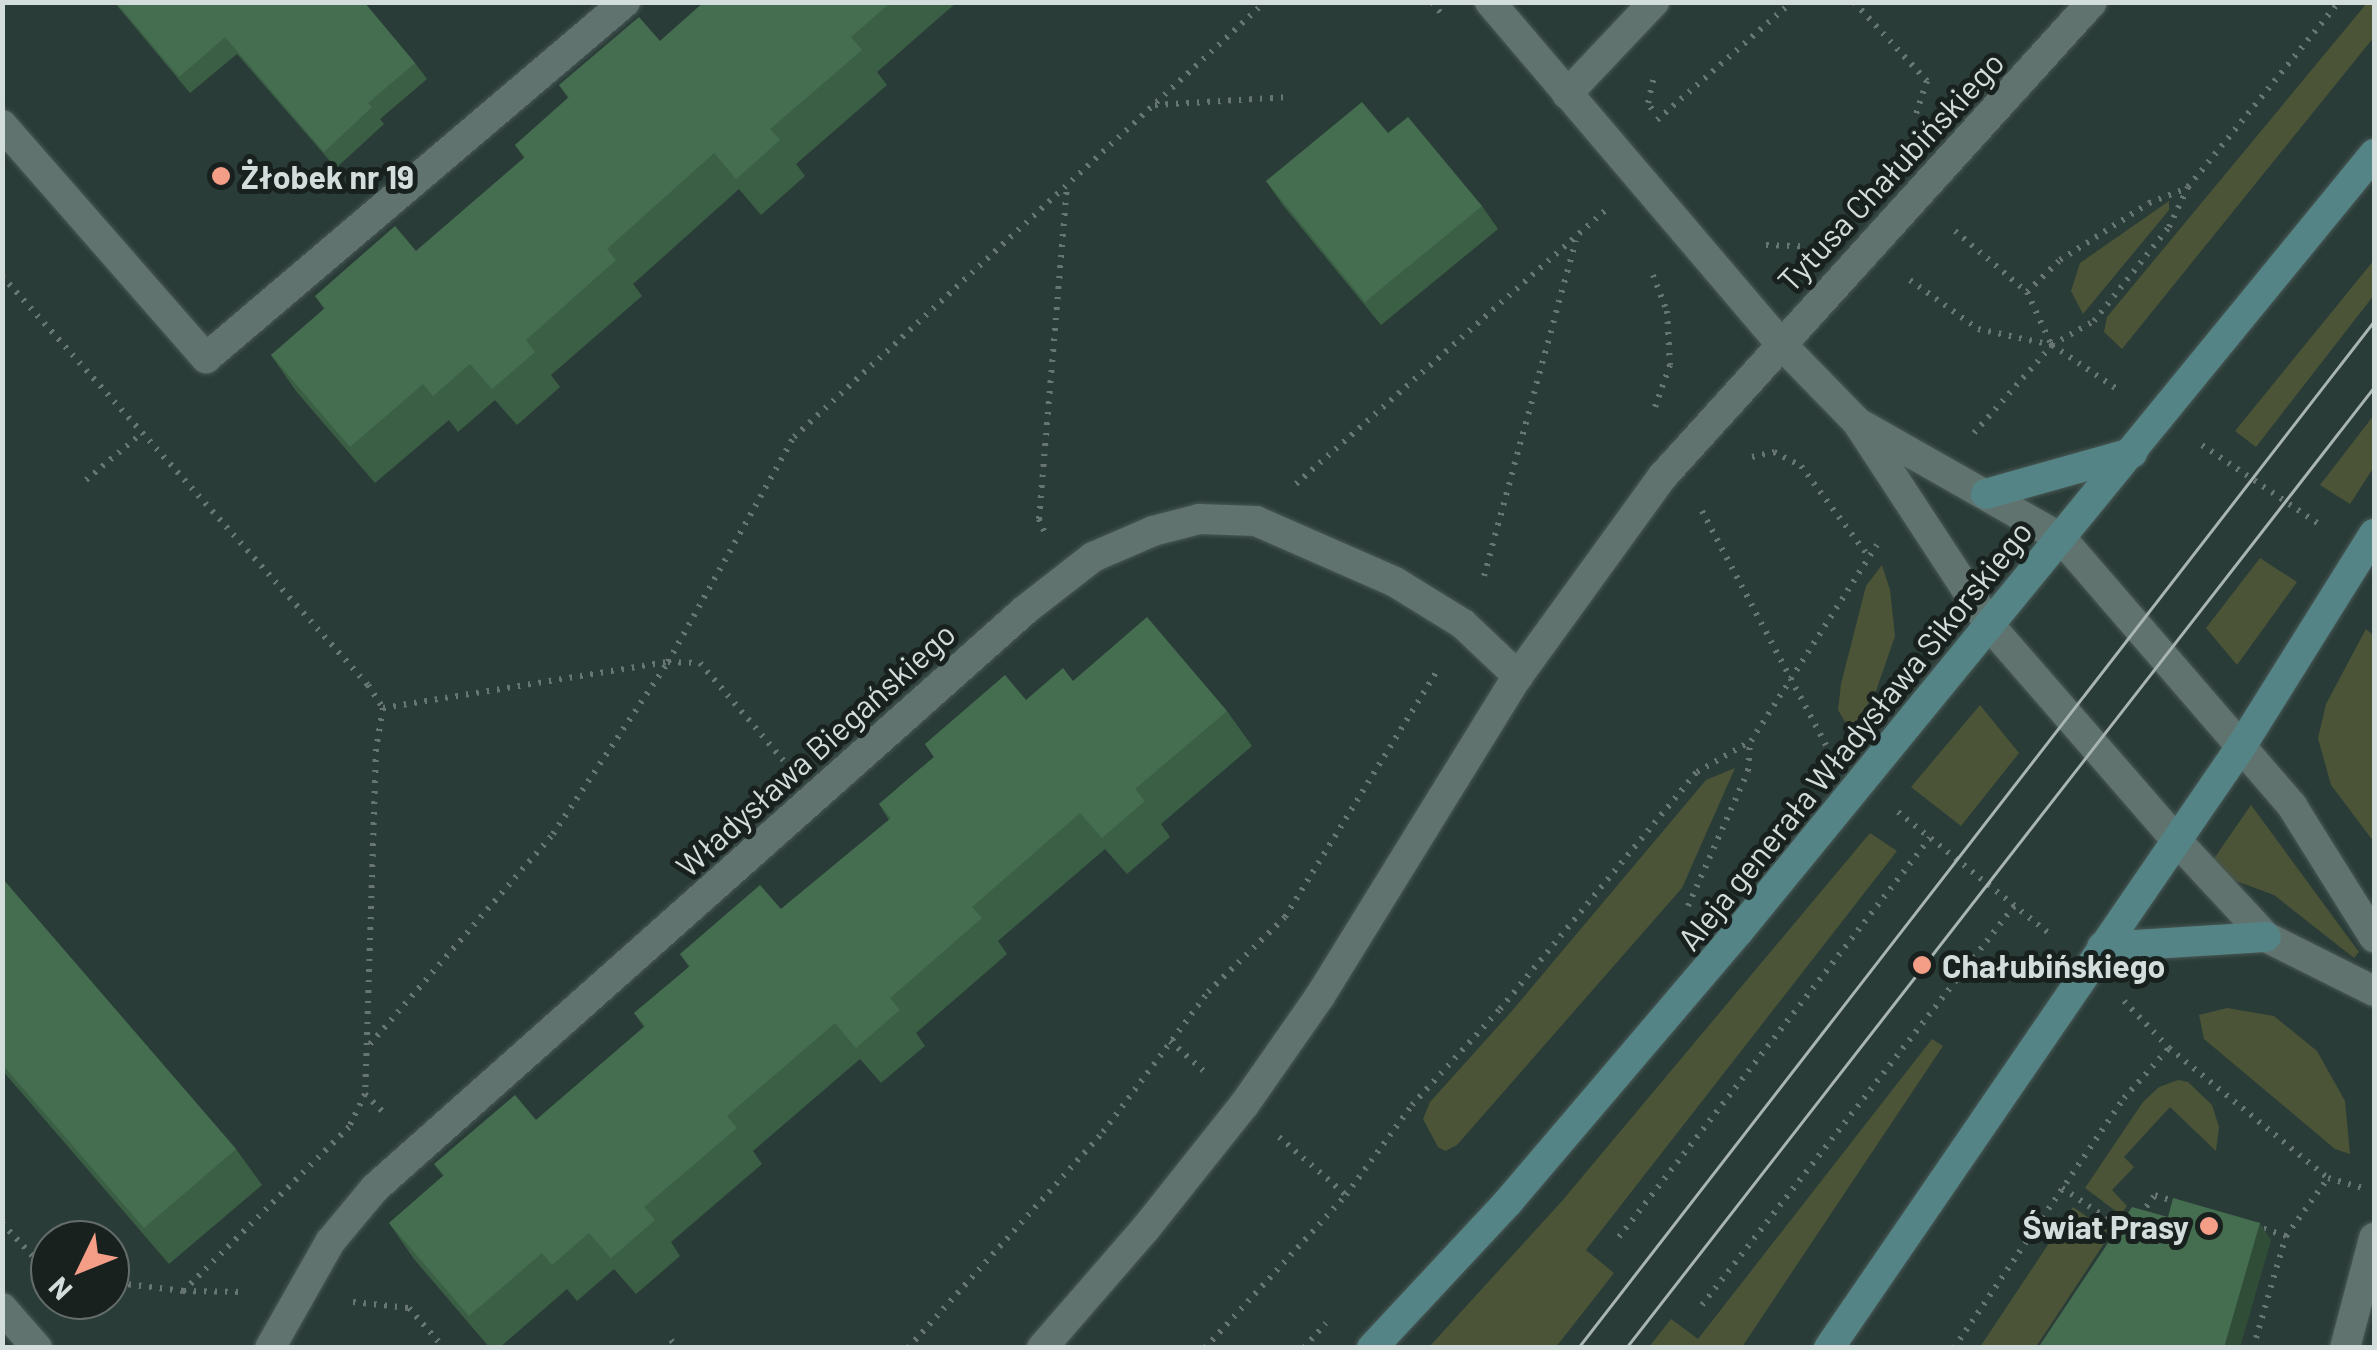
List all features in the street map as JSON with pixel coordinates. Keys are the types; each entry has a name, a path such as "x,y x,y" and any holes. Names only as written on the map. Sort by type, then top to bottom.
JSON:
{"street":[{"path":"2,124 206,358 625,2"},
{"name":"Tytusa Chałubińskiego","path":"1490,2 1780,342 1857,422 1991,626 2176,840 2266,937"},
{"path":"1567,94 1654,2"},
{"name":"Tytusa Chałubińskiego","path":"1780,342 2092,2"},
{"name":"Aleja generała Władysława Sikorskiego","path":"1372,1348 1508,1202 1991,626 2374,154"},
{"path":"1042,1348 1244,1106 1320,996 1518,676 1662,476 1780,342"},
{"name":"Tytusa Chałubińskiego","path":"1857,422 2061,538 2292,806 2374,936"},
{"path":"1986,494 2132,452"},
{"name":"Władysława Biegańskiego","path":"270,1348 330,1242 375,1188 1024,610 1093,558 1153,530 1199,520 1256,521 1395,582 1463,624 1518,676"},
{"path":"1829,1348 2242,744 2374,534"},
{"path":"2102,948 2266,937 2374,991"},
{"path":"2344,1348 2374,1238"},
{"path":"2,1308 37,1348"}],"path":[{"path":"370,1044 553,834 668,662 794,437 1265,2"},
{"path":"1670,133 1658,119 1792,2"},
{"path":"1854,2 1927,80 1912,124"},
{"path":"1994,411 2052,345 2094,321 2169,227 2188,187 2339,2"},
{"path":"1154,105 1289,97"},
{"path":"1039,519 1067,184"},
{"path":"2026,292 2060,260 2149,203 2188,187"},
{"path":"1594,198 1616,225"},
{"path":"1916,198 2026,292 2052,345"},
{"path":"1256,521 1605,211"},
{"path":"1755,232 1767,246 1812,246"},
{"path":"1479,593 1576,240"},
{"path":"1649,265 1667,311 1670,365 1652,416"},
{"path":"1896,271 1978,329 2052,345 2102,379"},
{"path":"2,276 368,685 383,708 376,749 368,1097 348,1126 184,1292"},
{"path":"86,480 142,433"},
{"path":"1740,464 1774,452 1801,466 1868,556"},
{"path":"2215,454 2334,534"},
{"path":"1698,502 1833,760"},
{"path":"1205,1348 1346,1195 1412,1105 1512,995 1697,772 1750,741 1876,546"},
{"path":"908,1348 1104,1132 1208,992 1285,917 1446,657"},
{"path":"383,708 668,662 700,663 782,760"},
{"path":"1679,917 1692,902 1748,772 1750,741"},
{"path":"1896,810 2032,920"},
{"path":"1619,1237 1930,838"},
{"path":"1702,1305 2014,905"},
{"path":"2151,1030 2328,1178 2374,1192"},
{"path":"1954,1348 2124,1098 2169,1048"},
{"path":"2252,1348 2286,1236 2328,1178"},
{"path":"2062,1188 2128,1232"},
{"path":"2116,1249 2154,1196 2192,1207"},
{"path":"2,1223 30,1255"},
{"path":"2248,1224 2286,1236"},
{"path":"130,1285 184,1292 246,1292"},
{"path":"671,1340 677,1348"}],"green space":[{"path":"2367,3 2374,3 2374,37 2122,349 2104,332 2107,317"},
{"path":"2169,201 2169,210 2083,314 2071,291 2080,263"},
{"path":"2374,260 2374,295 2256,447 2235,431"},
{"path":"2374,415 2374,467 2350,504 2320,485"},
{"path":"2260,558 2297,582 2237,665 2206,628"},
{"path":"1882,565 1890,590 1895,636 1875,694 1850,730 1838,710 1841,684 1866,586"},
{"path":"2366,629 2374,636 2374,842 2331,785 2318,738 2326,704"},
{"path":"1980,705 2019,753 1961,826 1911,787"},
{"path":"1735,768 1682,888 1457,1145 1445,1151 1438,1147 1423,1119 1430,1102 1706,780"},
{"path":"2251,805 2359,952 2354,958 2274,895 2217,874 2213,860"},
{"path":"1870,833 1897,851 1586,1250 1614,1273 1556,1347 1429,1347 1562,1201"},
{"path":"2227,1008 2274,1016 2317,1051 2345,1101 2350,1154 2335,1149 2204,1039 2199,1015"},
{"path":"1932,1039 1943,1046 1742,1347 1649,1347 1671,1319 1698,1339"},
{"path":"2178,1080 2188,1082 2212,1105 2219,1127 2216,1151 2170,1107 2124,1157 2134,1167 2112,1190 2127,1206 2121,1215 2085,1188 2143,1102 2159,1087"},
{"path":"2073,1207 2111,1233 2036,1347 1980,1347"}],"building":[{"path":"116,2 364,2 415,63 368,103 372,107 324,152 225,37 179,77"},
{"path":"704,2 891,2 851,37 862,50 770,129 780,140 736,179 714,153 607,249 616,260 526,340 535,352 492,389 470,364 433,396 423,384 350,447 271,355 325,308 315,296 395,226 416,251 525,157 515,145 569,97 559,85 639,17 660,41"},
{"path":"1362,102 1388,133 1408,117 1482,206 1365,302 1266,181"},
{"path":"1147,617 1227,711 1135,789 1145,801 1102,838 1080,813 972,907 982,918 890,998 900,1010 856,1048 835,1023 727,1116 737,1128 644,1207 655,1220 611,1258 589,1233 552,1265 542,1253 469,1316 389,1223 444,1175 434,1164 515,1095 536,1120 645,1026 634,1013 690,966 680,954 760,885 781,909 891,818 879,804 934,757 925,744 1005,675 1026,700 1063,668 1073,681"},
{"path":"2,878 236,1149 144,1228 2,1064"},
{"path":"2173,1198 2260,1223 2224,1348 2038,1348 2132,1207 2168,1217"}],"tram line":[{"path":"1578,1348 2374,321"},
{"path":"1626,1348 2374,387"}],"place":[{"name":"Żłobek nr 19","path":"221,176"},
{"name":"Chałubińskiego","path":"1922,965"},
{"name":"Świat Prasy","path":"2209,1226"}]}
